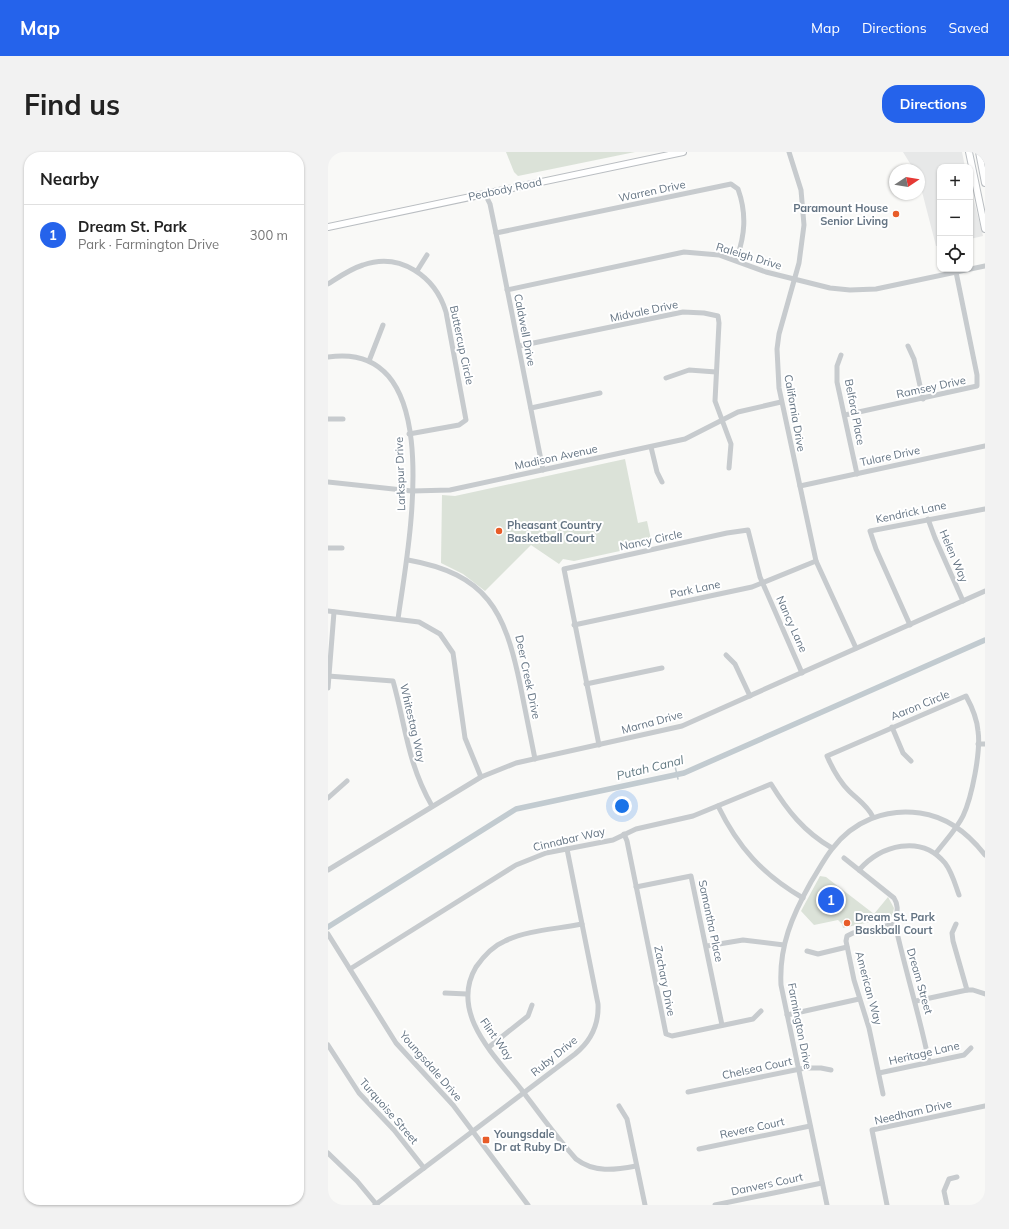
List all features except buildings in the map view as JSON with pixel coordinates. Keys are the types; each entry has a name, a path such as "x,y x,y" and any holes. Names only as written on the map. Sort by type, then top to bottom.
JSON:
{"main road":[{"name":"Peabody Road","path":"328,227 682,152"},
{"path":"969,152 985,229"},
{"path":"979,152 985,183"}],"street":[{"name":"California Drive","path":"789,152 801,190 804,209 802,250 782,319 777,349 777,369 781,402 816,561 856,648"},
{"name":"Warren Drive","path":"496,234 731,184 738,189 745,220 743,238 736,260"},
{"name":"Caldwell Drive","path":"485,194 490,204 543,470"},
{"name":"Raleigh Drive","path":"507,290 684,252 708,253 736,260 766,272 830,288 868,290 956,272"},
{"path":"417,271 427,255"},
{"name":"Buttercup Circle","path":"328,284 355,268 373,262 395,262 417,271 435,288 444,307 466,418 464,423 459,425 409,434"},
{"name":"Raleigh Drive","path":"973,268 985,266"},
{"name":"Ramsey Drive","path":"845,416 977,386 977,375 956,272"},
{"name":"Midvale Drive","path":"519,346 683,312 704,313 718,316 720,323 715,401 731,444 729,468"},
{"path":"369,361 383,325"},
{"path":"908,346 914,359 923,398"},
{"name":"Larkspur Drive","path":"328,357 347,355 369,361 387,373 394,382 404,402 412,455 411,528 408,560 398,619"},
{"name":"Belford Place","path":"841,355 837,366 837,382 857,474"},
{"path":"666,378 689,370 716,372"},
{"path":"531,408 600,393"},
{"name":"Madison Avenue","path":"328,482 412,491 450,490 685,440 722,420 747,409 781,402"},
{"path":"328,419 343,418"},
{"name":"Tulare Drive","path":"800,486 985,446"},
{"path":"651,447 657,472 662,482"},
{"name":"Kendrick Lane","path":"910,624 876,549 870,531 985,509"},
{"name":"Helen Way","path":"928,519 963,601"},
{"name":"Nancy Circle","path":"598,745 564,569 748,530 763,584"},
{"path":"328,548 342,548"},
{"name":"Deer Creek Drive","path":"408,560 440,567 464,579 483,594 495,608 503,621 514,651 535,759"},
{"name":"Park Lane","path":"574,625 763,584 816,561"},
{"name":"Nancy Lane","path":"763,584 802,673"},
{"name":"Marna Drive","path":"328,870 481,777 505,766 682,726 985,591"},
{"path":"328,688 331,611 419,622 428,626 440,634 448,644 455,660 461,722 465,738 481,777"},
{"path":"726,655 735,664 750,696"},
{"path":"586,684 662,668"},
{"name":"Whitestag Way","path":"329,676 393,681 414,768 422,788 432,806"},
{"name":"Aaron Circle","path":"872,817 869,809 850,792 835,774 827,756 966,696 975,717 979,732 971,793 963,816 957,827 936,853"},
{"path":"892,728 903,753 911,761"},
{"path":"978,744 985,744"},
{"path":"328,798 347,781"},
{"name":"Cinnabar Way","path":"350,969 516,865 536,856 613,840 624,834 647,826 693,816 771,784 782,802 798,822 832,848"},
{"path":"718,806 734,835 755,862 778,883 803,898"},
{"name":"Farmington Drive","path":"827,1205 798,1070 781,976 784,945 791,921 832,848 859,825 872,817 892,813 917,813 942,819 957,827 968,836 985,855"},
{"name":"Zachary Drive","path":"624,834 666,1034 672,1036 753,1019 761,1011"},
{"path":"859,870 870,857 894,847 918,847 936,853 946,864 959,894"},
{"name":"Ruby Drive","path":"376,1205 582,1049 595,1026 598,1004 567,849"},
{"name":"Dream Street","path":"844,858 894,898 898,907 895,924 906,974 916,1001 929,1062"},
{"name":"Samantha Place","path":"636,887 691,876 722,1025"},
{"name":"Flint Way","path":"582,924 518,936 494,947 473,973 467,994 470,1013 473,1024 489,1047 564,1146 581,1162 600,1169 614,1170 636,1166"},
{"name":"American Way","path":"883,1094 870,1028 859,999 846,941 850,934 895,924"},
{"path":"956,924 952,933 953,940 967,990"},
{"name":"Youngsdale Drive","path":"329,935 396,1043 447,1098 528,1205"},
{"path":"706,946 743,940 784,945"},
{"path":"807,951 818,954 847,947"},
{"path":"916,1001 967,990 973,990 985,994"},
{"path":"445,993 467,994"},
{"path":"787,1015 859,999"},
{"path":"489,1047 528,1016 532,1005"},
{"name":"Turquoise Street","path":"328,1045 359,1093 394,1130 424,1168"},
{"name":"Heritage Lane","path":"879,1073 964,1055 971,1048"},
{"name":"Chelsea Court","path":"688,1092 798,1070 821,1068 831,1070"},
{"path":"619,1106 626,1119 645,1205"},
{"name":"Needham Drive","path":"887,1205 872,1130 985,1106"},
{"name":"Revere Court","path":"699,1149 810,1126"},
{"path":"328,1153 358,1181 376,1205"},
{"path":"947,1205 944,1190 949,1179 958,1177"},
{"name":"Danvers Court","path":"716,1205 822,1183"}],"shaded area":[{"path":"506,152 635,152 518,176 514,172"},
{"path":"903,152 962,152 964,164 937,164 937,246 924,200 925,164 910,164"},
{"path":"973,197 983,236 973,238"},
{"path":"625,459 638,523 647,521 652,544 574,561 563,559 559,564 531,545 485,591 463,574 441,563 442,495 455,496"},
{"path":"820,876 826,877 874,914 888,897 894,908 892,917 843,928 842,924 838,920 814,925 801,911"}],"waterway":[{"name":"Putah Canal","path":"328,927 516,809 684,773 985,640"},
{"name":"Putah Canal","path":"675,766 678,779"}],"place":[{"name":"Paramount House Senior Living","path":"896,214"},
{"name":"Pheasant Country Basketball Court","path":"499,531"},
{"name":"Dream St. Park","path":"831,900"},
{"name":"Dream St. Park Baskball Court","path":"847,923"},
{"name":"Youngsdale Dr at Ruby Dr","path":"486,1140"}]}
